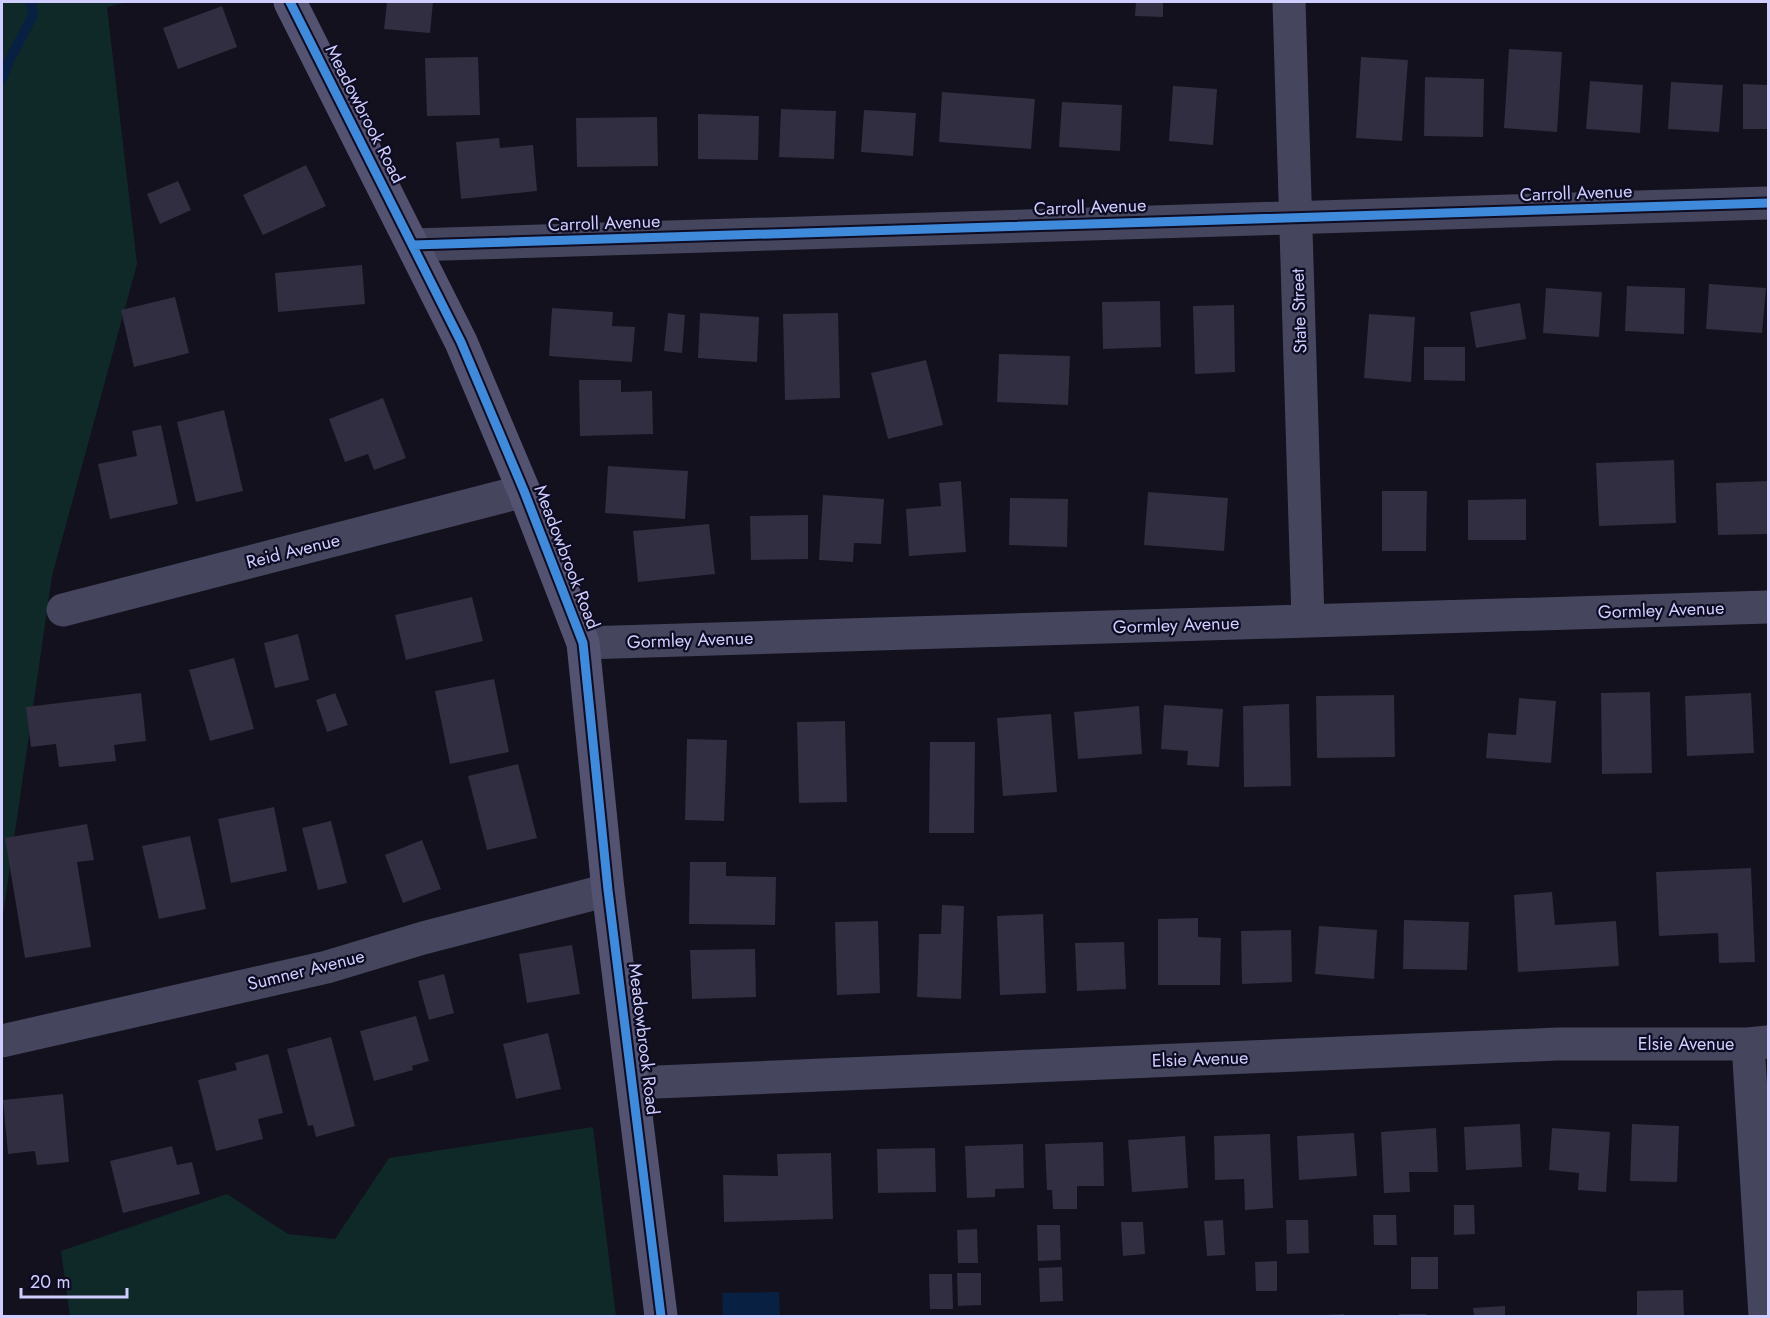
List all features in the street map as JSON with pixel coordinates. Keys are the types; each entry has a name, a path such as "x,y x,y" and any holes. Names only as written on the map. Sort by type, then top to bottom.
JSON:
{"street":[{"name":"Meadowbrook Road","path":"290,2 461,342 524,491 583,643 608,890 662,1317"},
{"name":"State Street","path":"1289,2 1308,620"},
{"name":"Carroll Avenue","path":"413,245 1768,203"},
{"name":"Reid Avenue","path":"63,610 524,491"},
{"name":"Gormley Avenue","path":"583,643 1768,607"},
{"name":"Sumner Avenue","path":"2,1041 327,967 423,938 608,890"},
{"name":"Elsie Avenue","path":"633,1083 1557,1044 1758,1043"},
{"path":"1758,1043 1766,1317"}],"green space":[{"path":"2,2 128,2 107,7 137,264 52,576 2,922"},
{"path":"593,1127 616,1316 70,1316 61,1251 227,1194 288,1234 335,1239 389,1158"}],"water":[{"path":"779,1292 780,1315 723,1316 722,1293"}],"building":[{"path":"387,2 433,2 430,33 384,29"},
{"path":"1136,2 1163,2 1163,17 1135,16"},
{"path":"222,6 237,47 178,69 163,28"},
{"path":"1509,49 1562,52 1557,132 1504,128"},
{"path":"478,57 480,115 427,116 425,58"},
{"path":"1361,57 1408,60 1402,141 1356,138"},
{"path":"1425,77 1484,79 1483,137 1424,136"},
{"path":"1590,81 1643,85 1640,133 1586,129"},
{"path":"1671,82 1723,85 1719,132 1668,129"},
{"path":"1743,84 1768,85 1768,129 1743,129"},
{"path":"1173,86 1217,89 1213,145 1169,141"},
{"path":"942,92 1035,99 1031,149 939,142"},
{"path":"1062,102 1122,105 1120,151 1059,147"},
{"path":"781,109 836,111 834,159 779,157"},
{"path":"864,110 916,113 913,156 861,152"},
{"path":"698,114 759,116 758,160 698,159"},
{"path":"657,117 658,166 577,167 576,118"},
{"path":"499,138 500,148 533,145 537,191 461,199 456,142"},
{"path":"306,165 326,206 263,235 243,195"},
{"path":"178,181 191,210 160,224 147,194"},
{"path":"362,265 365,304 278,312 275,273"},
{"path":"1709,284 1766,288 1762,333 1706,329"},
{"path":"1627,286 1685,288 1684,334 1625,331"},
{"path":"1546,288 1602,292 1599,337 1543,333"},
{"path":"175,297 189,353 134,367 121,310"},
{"path":"1160,301 1161,347 1103,349 1102,302"},
{"path":"1520,303 1526,339 1476,348 1470,312"},
{"path":"1234,305 1235,372 1195,374 1193,306"},
{"path":"552,308 613,312 612,326 635,327 632,362 549,356"},
{"path":"668,313 685,315 682,353 664,351"},
{"path":"700,313 759,317 757,362 698,358"},
{"path":"838,313 840,398 785,400 783,314"},
{"path":"1369,314 1415,317 1411,382 1364,378"},
{"path":"1424,347 1465,347 1465,381 1424,380"},
{"path":"999,354 1070,356 1068,405 997,402"},
{"path":"926,360 943,425 888,439 871,373"},
{"path":"579,380 621,380 621,392 652,391 653,434 580,436"},
{"path":"383,398 406,458 374,470 368,454 345,462 329,419"},
{"path":"224,410 243,491 196,502 177,422"},
{"path":"161,425 178,504 110,519 98,464 137,456 132,431"},
{"path":"1674,460 1676,523 1599,526 1596,463"},
{"path":"608,466 688,471 685,519 605,513"},
{"path":"961,481 966,552 909,556 906,509 941,506 939,483"},
{"path":"1768,481 1768,534 1718,535 1716,483"},
{"path":"1382,491 1427,491 1426,551 1382,551"},
{"path":"1148,492 1228,498 1224,551 1144,545"},
{"path":"823,495 884,499 881,544 854,543 853,562 819,560"},
{"path":"1010,498 1068,499 1067,547 1009,545"},
{"path":"1526,499 1526,540 1468,540 1468,500"},
{"path":"808,515 808,559 751,560 750,516"},
{"path":"709,524 715,574 638,582 633,531"},
{"path":"472,597 483,641 406,660 395,615"},
{"path":"298,634 309,680 275,688 264,643"},
{"path":"234,658 254,729 210,741 189,670"},
{"path":"494,679 509,752 450,764 435,691"},
{"path":"1650,692 1652,773 1602,774 1601,693"},
{"path":"141,693 146,741 114,745 116,761 59,767 56,744 31,747 26,707"},
{"path":"335,693 348,725 327,732 316,700"},
{"path":"1751,693 1754,753 1687,756 1685,696"},
{"path":"1394,695 1395,757 1317,758 1316,696"},
{"path":"1519,698 1556,701 1551,763 1486,758 1488,733 1516,735"},
{"path":"1289,704 1291,786 1244,787 1243,706"},
{"path":"1164,705 1223,709 1219,767 1187,765 1188,751 1161,749"},
{"path":"1139,706 1142,754 1078,759 1074,712"},
{"path":"1051,714 1057,792 1003,796 997,718"},
{"path":"845,721 847,802 799,803 797,722"},
{"path":"687,739 727,740 724,821 685,820"},
{"path":"930,742 975,742 974,833 929,833"},
{"path":"518,764 537,838 487,850 468,776"},
{"path":"274,807 287,871 231,883 218,819"},
{"path":"331,821 347,883 318,890 302,828"},
{"path":"87,824 94,860 77,862 91,947 25,958 5,838"},
{"path":"190,836 206,909 159,919 142,846"},
{"path":"422,840 441,889 403,903 385,855"},
{"path":"690,862 726,862 726,876 776,877 775,925 689,924"},
{"path":"1751,868 1755,962 1719,963 1718,933 1659,936 1656,872"},
{"path":"1552,892 1555,925 1616,921 1619,966 1518,972 1514,895"},
{"path":"942,905 964,906 961,999 917,997 919,934 941,934"},
{"path":"1043,914 1046,993 1000,995 997,916"},
{"path":"1198,918 1198,937 1221,938 1220,985 1158,985 1158,919"},
{"path":"1404,920 1469,922 1467,970 1403,969"},
{"path":"878,921 880,993 837,995 835,922"},
{"path":"1319,926 1377,930 1374,979 1315,974"},
{"path":"1291,930 1292,982 1242,984 1241,931"},
{"path":"1124,942 1126,989 1077,991 1075,943"},
{"path":"572,945 580,994 527,1003 519,954"},
{"path":"755,949 756,997 692,999 690,950"},
{"path":"444,974 454,1013 429,1020 418,981"},
{"path":"416,1016 429,1061 412,1066 413,1070 374,1081 360,1031"},
{"path":"548,1033 561,1089 516,1099 503,1044"},
{"path":"331,1037 355,1126 316,1137 313,1125 308,1126 287,1049"},
{"path":"268,1054 283,1113 258,1119 263,1139 216,1151 198,1080 237,1070 235,1063"},
{"path":"63,1094 69,1162 37,1165 35,1151 8,1154 3,1100"},
{"path":"1520,1124 1522,1167 1466,1170 1464,1127"},
{"path":"1632,1124 1679,1126 1677,1182 1630,1181"},
{"path":"1436,1128 1438,1172 1409,1172 1410,1192 1384,1193 1381,1132"},
{"path":"1552,1128 1610,1132 1606,1192 1578,1190 1579,1173 1549,1170"},
{"path":"1354,1133 1357,1176 1299,1180 1297,1136"},
{"path":"1270,1134 1273,1208 1245,1210 1244,1179 1215,1180 1214,1136"},
{"path":"1185,1136 1188,1188 1132,1192 1128,1140"},
{"path":"1103,1142 1104,1186 1077,1186 1077,1209 1053,1209 1052,1190 1047,1190 1045,1144"},
{"path":"1023,1144 1024,1188 995,1189 995,1197 967,1198 965,1146"},
{"path":"172,1146 177,1165 192,1162 200,1194 123,1213 110,1161"},
{"path":"935,1148 936,1192 878,1193 877,1149"},
{"path":"831,1153 833,1219 724,1222 723,1175 778,1176 777,1154"},
{"path":"1454,1205 1474,1205 1475,1234 1454,1235"},
{"path":"1373,1215 1396,1215 1397,1245 1374,1245"},
{"path":"1223,1220 1225,1255 1207,1256 1204,1221"},
{"path":"1286,1220 1308,1220 1309,1253 1287,1254"},
{"path":"1121,1222 1143,1222 1145,1254 1123,1256"},
{"path":"1037,1225 1060,1225 1061,1260 1038,1261"},
{"path":"977,1229 978,1263 958,1263 957,1230"},
{"path":"1411,1257 1438,1257 1438,1289 1411,1289"},
{"path":"1277,1261 1277,1291 1256,1291 1255,1262"},
{"path":"1062,1267 1063,1301 1040,1302 1039,1268"},
{"path":"957,1273 981,1273 981,1305 958,1306"},
{"path":"929,1274 952,1274 953,1309 930,1309"},
{"path":"1683,1290 1684,1316 1637,1316 1637,1291"},
{"path":"1505,1306 1505,1316 1474,1316 1473,1308"},
{"path":"1344,1314 1344,1316 1325,1316 1325,1315"},
{"path":"1399,1314 1426,1314 1426,1316 1399,1316"}],"waterway":[{"path":"2,79 33,15 31,2"}],"cycle path":[{"path":"290,2 461,342 524,491 583,643 608,890 661,1316"},
{"path":"413,245 1768,203"}]}
